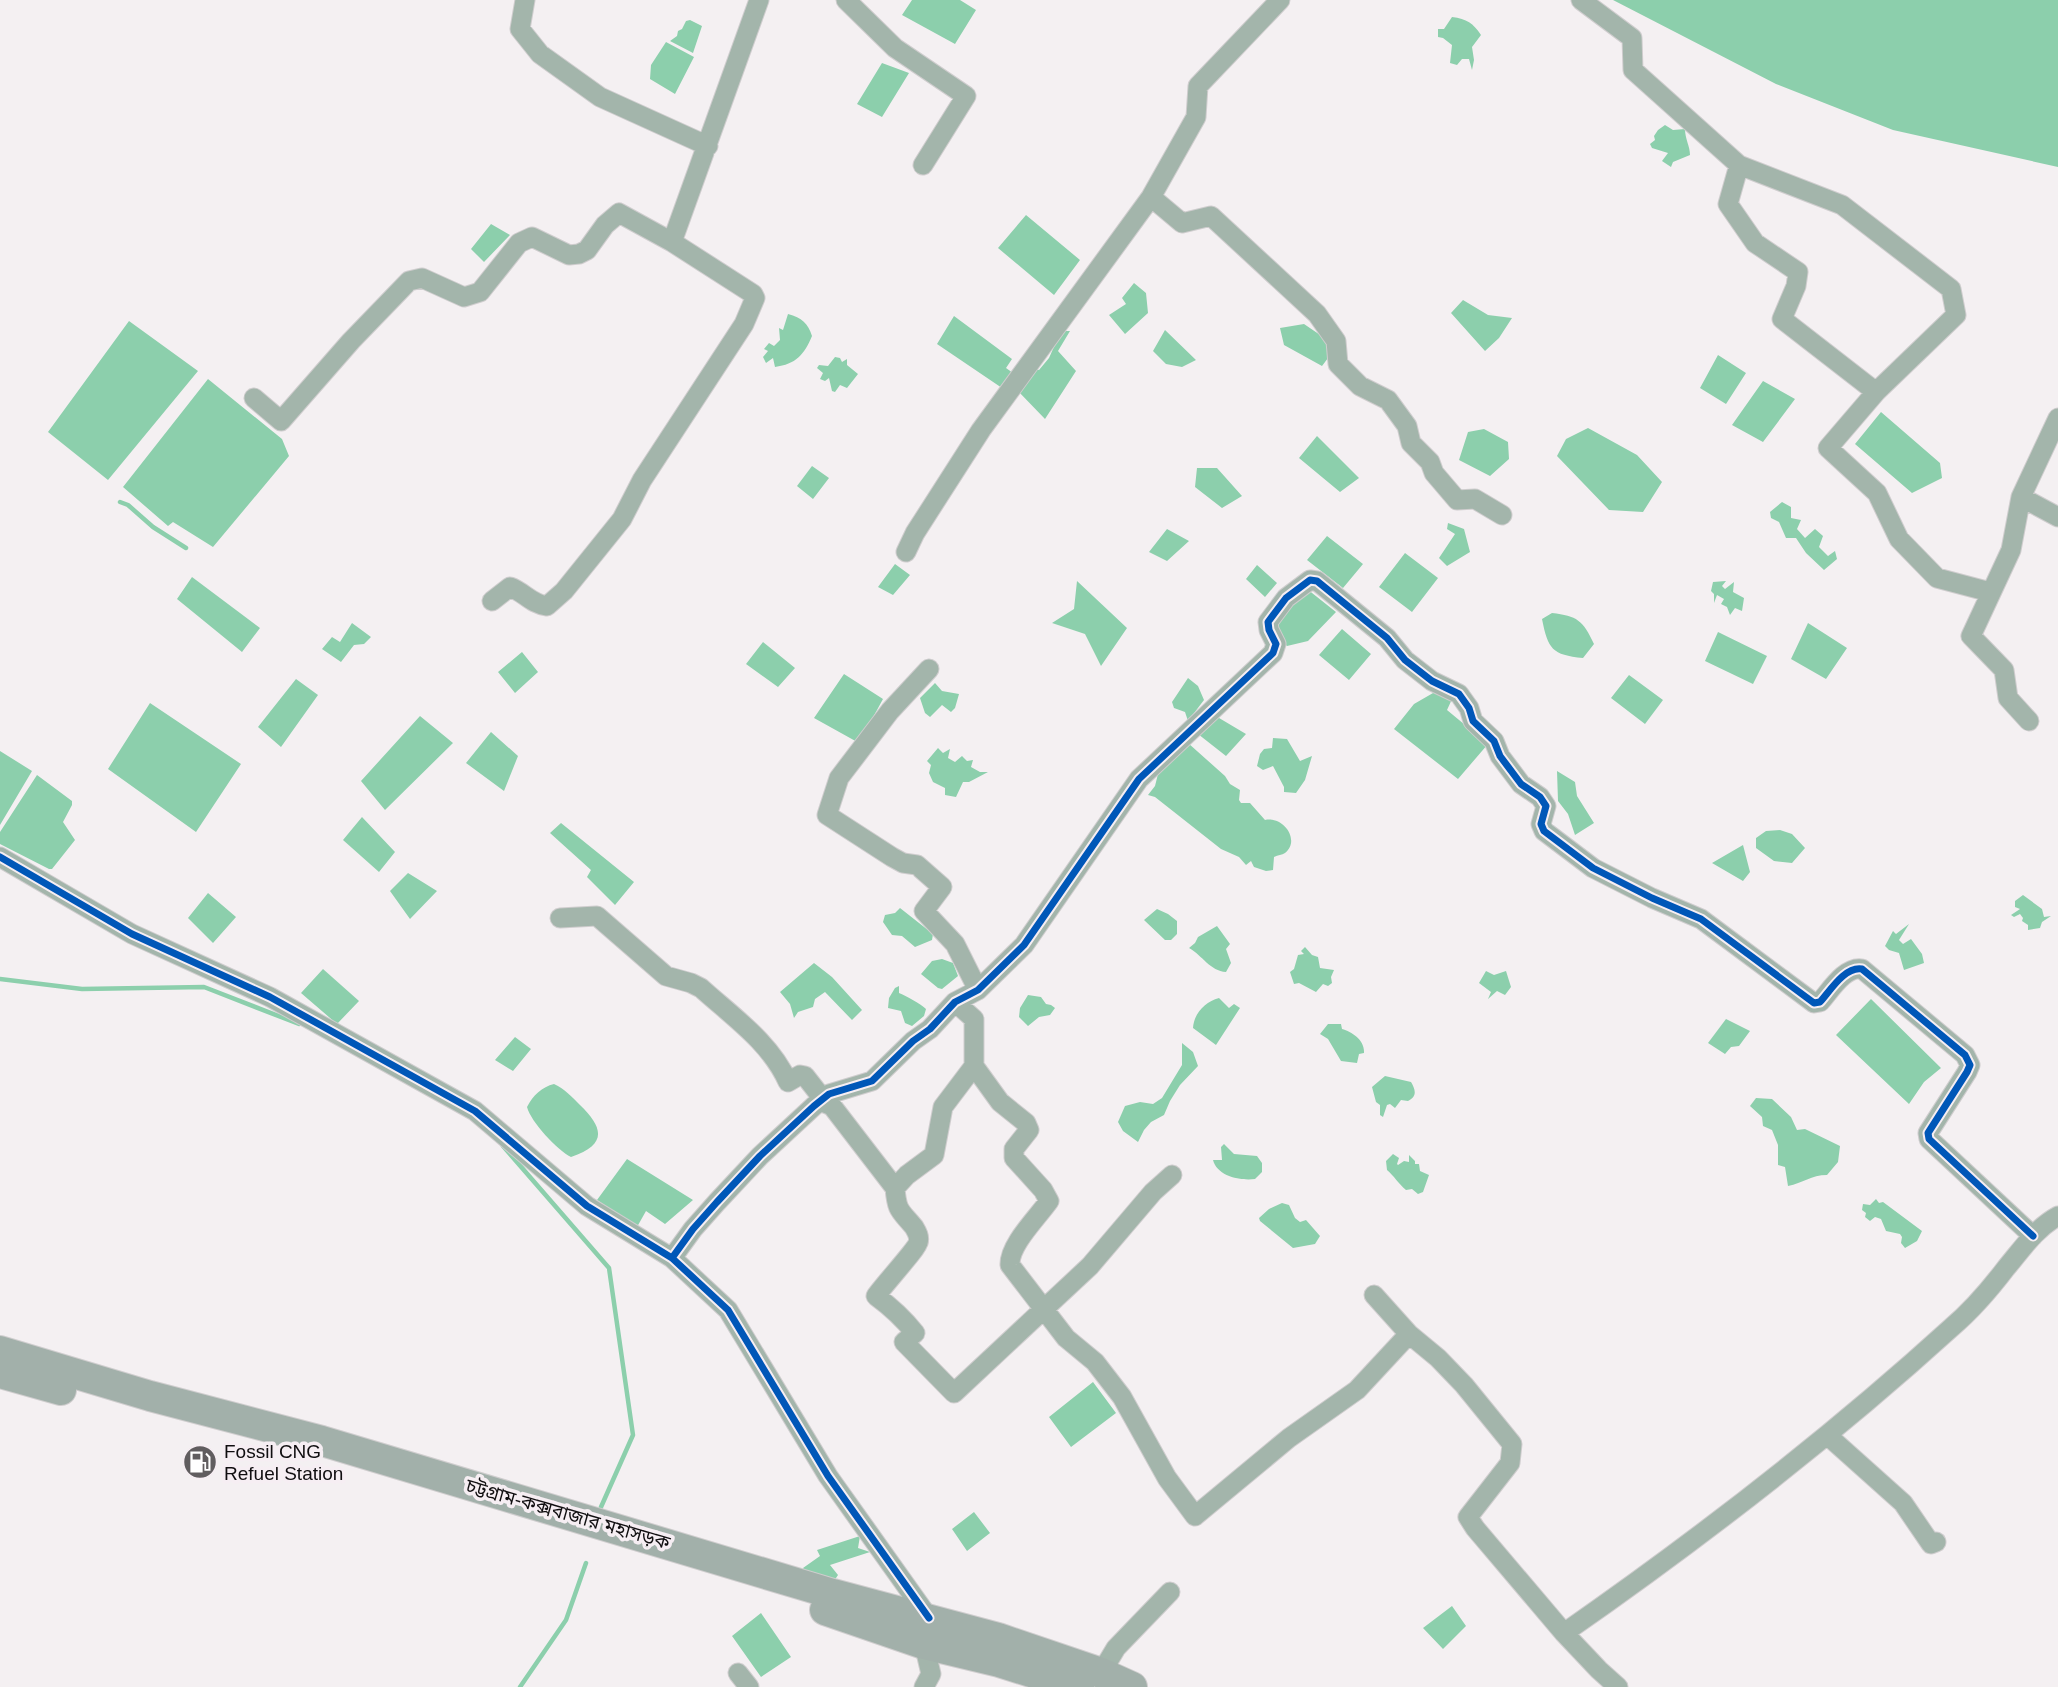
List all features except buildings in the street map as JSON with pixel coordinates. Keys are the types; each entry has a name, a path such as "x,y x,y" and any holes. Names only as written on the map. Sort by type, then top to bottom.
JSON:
{"highway":[{"name":"চট্টগ্রাম-কক্সবাজার মহাসড়ক","path":"0,1351 149,1396 322,1441 832,1594 999,1662 1132,1687"},
{"name":"চট্টগ্রাম-কক্সবাজার মহাসড়ক","path":"0,1373 314,1458 826,1611 927,1631"}],"street":[{"path":"525,0 520,30 540,54 600,97 708,146"},
{"path":"672,242 759,0"},
{"path":"846,0 895,48 966,96 923,165"},
{"path":"906,552 915,533 981,430 1151,197 1196,117 1198,86 1280,0"},
{"path":"1581,0 1632,38 1633,70 1739,165 1842,205 1951,289 1955,315 1877,392 1828,447 1877,494 1899,539 1937,578 1990,592"},
{"path":"1739,165 1728,204 1755,243 1798,272 1796,286 1782,319 1877,392"},
{"path":"1151,197 1182,222 1211,216 1279,277 1317,314 1336,341 1338,364 1360,386 1388,400 1407,426 1411,443 1430,462 1434,473 1457,500 1475,499 1502,515"},
{"path":"254,398 281,421 408,281 422,278 464,297 480,292 519,243 532,237 569,255 579,254 587,250 605,225 619,213 672,242 752,293 755,298 744,324 642,480 622,519 564,591 547,606 532,602 519,590 510,587 492,601"},
{"path":"2029,721 2008,698 2004,670 1971,636 2011,550 2021,497 2058,418"},
{"path":"2021,497 2058,517"},
{"path":"673,1258 693,1229 752,1165 821,1100 829,1094 872,1081 913,1041 930,1029 955,1002 978,990 1024,945 1139,779 1273,653 1276,643 1268,622 1286,598 1310,580 1317,581 1387,638 1405,660 1432,681 1459,694 1469,708 1473,721 1494,741 1500,756 1521,784 1540,797 1546,806 1541,824 1544,831 1593,868 1651,898 1700,919 1814,1003 1819,1002 1847,972 1855,968 1862,969 1965,1055 1970,1065 1967,1072 1928,1133 1929,1139 2033,1236"},
{"path":"929,669 890,711 839,778 827,816 892,857 917,866 942,887 924,911 955,944 978,990"},
{"path":"0,857 132,934 270,997 475,1111 587,1206 673,1258 728,1310 828,1476 927,1631 931,1674 924,1687"},
{"path":"560,918 597,916 666,976 701,988 755,1035 774,1058 788,1082 800,1074 805,1076 821,1100 832,1107 895,1188 897,1207 917,1231 917,1248 899,1265 876,1296 908,1324 915,1333 904,1342 954,1393 1090,1266 1153,1192 1172,1175"},
{"path":"955,1002 974,1019 974,1066 1000,1102 1027,1123 1028,1130 1014,1149 1014,1158 1049,1201 1010,1255 1010,1265 1066,1338 1095,1362 1122,1397 1167,1478 1195,1516 1289,1438 1357,1390 1409,1334"},
{"path":"895,1188 907,1175 934,1155 943,1107 974,1066"},
{"path":"1564,1633 1666,1562 1827,1435 1955,1325 2043,1224 2058,1216"},
{"path":"1374,1295 1409,1334 1438,1358 1464,1385 1512,1444 1510,1463 1468,1517 1564,1633 1618,1687"},
{"path":"1827,1435 1903,1503 1931,1544 1936,1542"},
{"path":"1090,1680 1116,1648 1170,1592"}],"shaded area":[{"path":"912,0 960,0 976,10 955,44 902,15"},
{"path":"1613,0 2058,0 2058,167 1893,130 1776,84"},
{"path":"1452,17 1469,22 1481,35 1472,47 1472,70 1469,59 1462,59 1457,65 1450,63 1452,45 1438,37 1438,29 1444,29"},
{"path":"690,20 702,26 693,53 670,41 677,36 686,21"},
{"path":"666,42 694,57 675,94 650,79 651,65"},
{"path":"882,63 909,73 882,117 857,104"},
{"path":"1665,125 1673,130 1685,129 1690,152 1690,155 1673,162 1671,167 1662,161 1668,153 1652,148 1650,144 1655,140 1654,136 1658,130"},
{"path":"1026,215 1080,260 1054,295 998,248"},
{"path":"491,224 510,235 484,262 471,249"},
{"path":"1134,283 1146,293 1148,313 1125,334 1109,315 1126,304 1122,298"},
{"path":"1463,300 1488,315 1512,318 1499,338 1485,351 1451,313"},
{"path":"788,314 804,322 812,336 798,358 789,364 775,367 773,358 766,363 763,357 768,351 764,349 769,343 774,346 780,340 779,328 783,330"},
{"path":"954,316 1012,359 1006,368 1013,373 1002,388 937,344"},
{"path":"129,321 198,371 108,480 48,432"},
{"path":"1304,324 1329,341 1331,354 1322,366 1284,345 1280,328"},
{"path":"1165,330 1196,360 1182,367 1166,364 1153,351"},
{"path":"1061,331 1070,331 1058,351 1076,371 1045,419 1017,390 1032,368 1039,370 1049,358"},
{"path":"1718,355 1746,373 1726,404 1700,388"},
{"path":"835,357 842,362 847,359 847,365 858,374 847,388 840,385 835,392 832,391 829,378 825,381 820,379 823,373 817,368 819,365 828,366"},
{"path":"208,379 282,439 289,456 213,547 173,522 168,526 123,487"},
{"path":"1763,381 1795,399 1763,442 1732,425"},
{"path":"1881,412 1940,463 1942,478 1912,493 1855,444"},
{"path":"1588,428 1637,455 1662,482 1643,512 1609,510 1557,456 1566,439"},
{"path":"1484,429 1508,442 1509,459 1490,476 1459,460 1468,432"},
{"path":"1317,436 1359,478 1340,492 1299,458"},
{"path":"812,466 829,478 813,499 797,486"},
{"path":"1197,468 1217,468 1242,496 1222,508 1195,487"},
{"path":"1782,502 1791,507 1791,518 1801,520 1797,529 1805,538 1815,529 1823,536 1819,547 1828,556 1835,551 1837,559 1824,570 1806,553 1796,538 1786,538 1779,522 1771,518 1770,512"},
{"path":"1448,523 1464,529 1470,552 1447,566 1439,558 1455,534 1447,529"},
{"path":"1167,529 1189,541 1167,561 1149,552"},
{"path":"1327,536 1363,564 1343,588 1307,560"},
{"path":"1405,553 1438,578 1412,612 1379,587"},
{"path":"895,564 910,575 893,595 878,587"},
{"path":"1257,565 1277,583 1265,597 1246,579"},
{"path":"192,577 260,628 242,652 177,599"},
{"path":"1077,581 1127,628 1101,666 1085,634 1052,623 1074,609"},
{"path":"1726,581 1722,586 1725,589 1734,582 1733,592 1744,598 1742,611 1735,608 1730,615 1727,607 1721,604 1724,599 1717,595 1714,603 1714,594 1711,591 1713,582"},
{"path":"1307,589 1336,612 1308,641 1287,646 1280,640 1276,621"},
{"path":"1552,613 1573,618 1586,629 1594,644 1583,658 1564,655 1549,644 1542,619"},
{"path":"352,623 371,637 364,644 354,645 341,662 322,649 332,637 340,642"},
{"path":"1808,623 1847,648 1826,679 1791,659"},
{"path":"1342,629 1371,654 1349,680 1319,655"},
{"path":"1718,632 1767,656 1753,684 1705,661"},
{"path":"763,642 795,668 778,687 746,664"},
{"path":"522,652 538,672 515,693 498,672"},
{"path":"844,674 883,699 859,743 814,718"},
{"path":"1629,675 1663,700 1645,724 1611,698"},
{"path":"1188,678 1198,686 1204,700 1188,721 1185,712 1174,708 1172,702"},
{"path":"296,679 318,695 281,747 258,727"},
{"path":"935,683 942,691 959,694 951,712 942,705 930,717 925,713 920,698"},
{"path":"1440,689 1453,697 1447,710 1488,744 1458,779 1394,729 1414,704"},
{"path":"150,703 241,764 196,832 108,769"},
{"path":"1214,715 1246,734 1226,756 1198,734"},
{"path":"420,716 453,743 385,810 361,781"},
{"path":"491,732 518,756 504,791 466,763"},
{"path":"1273,738 1287,739 1300,761 1312,756 1305,780 1296,793 1284,792 1273,766 1263,770 1257,766 1264,749 1272,748"},
{"path":"1188,743 1225,776 1230,784 1240,790 1241,803 1250,803 1265,820 1278,822 1288,830 1291,842 1289,848 1285,853 1274,857 1273,870 1254,867 1251,861 1246,865 1239,857 1221,849 1155,797 1148,795 1155,786 1158,774"},
{"path":"938,748 943,753 950,749 948,758 955,762 962,756 967,761 973,760 971,767 980,772 988,772 969,782 963,782 956,797 945,795 945,788 933,782 929,773 931,765 927,761"},
{"path":"0,751 32,771 0,825"},
{"path":"1557,771 1575,782 1577,796 1594,823 1575,835 1568,814 1558,801"},
{"path":"37,775 72,801 63,822 75,840 52,869 0,844 0,832"},
{"path":"362,817 395,852 379,872 343,840"},
{"path":"561,823 634,882 615,905 587,877 591,870 550,833"},
{"path":"1780,830 1792,834 1805,848 1792,863 1774,861 1756,848 1756,838 1766,831"},
{"path":"1743,845 1750,872 1743,881 1712,863"},
{"path":"408,873 437,891 410,919 390,891"},
{"path":"208,893 236,917 213,943 188,918"},
{"path":"2023,895 2042,909 2044,917 2051,916 2042,922 2040,928 2028,930 2028,925 2022,921 2020,914 2014,917 2011,915 2020,909 2015,907 2015,901"},
{"path":"900,908 933,934 932,940 915,947 902,936 892,935 883,922 885,915 895,913"},
{"path":"1157,909 1177,921 1177,934 1171,940 1165,940 1144,920"},
{"path":"1909,924 1899,940 1903,944 1911,939 1922,954 1924,963 1904,970 1899,953 1885,946 1893,931 1896,934"},
{"path":"1217,926 1230,944 1226,949 1231,963 1226,972 1211,966 1189,948 1198,937"},
{"path":"1305,947 1318,957 1320,968 1334,970 1332,983 1328,986 1323,984 1316,992 1299,983 1294,984 1290,972 1294,969 1298,955 1304,954 1301,951"},
{"path":"942,959 953,963 958,976 942,989 921,974 932,961"},
{"path":"814,963 832,977 862,1010 852,1020 825,992 815,999 813,1007 798,1012 794,1018 790,1004 780,992"},
{"path":"323,969 359,1001 337,1024 301,993"},
{"path":"1486,971 1494,975 1506,971 1511,987 1505,995 1497,991 1488,999 1491,992 1479,983"},
{"path":"899,986 899,993 926,1009 924,1016 912,1026 905,1023 901,1011 888,1008 889,998"},
{"path":"1028,995 1041,997 1046,1004 1055,1008 1050,1015 1039,1017 1028,1026 1019,1017 1020,1008"},
{"path":"1219,998 1229,1008 1234,1004 1240,1008 1216,1045 1193,1028 1201,1009"},
{"path":"1871,999 1941,1068 1924,1082 1909,1104 1836,1035"},
{"path":"1726,1019 1750,1031 1739,1046 1731,1047 1725,1054 1708,1043"},
{"path":"1328,1024 1341,1024 1342,1029 1360,1040 1364,1053 1359,1054 1357,1063 1341,1061 1328,1039 1320,1034"},
{"path":"515,1037 531,1049 513,1071 495,1060"},
{"path":"1182,1043 1193,1052 1198,1066 1180,1085 1164,1115 1151,1122 1138,1142 1123,1131 1118,1122 1125,1106 1140,1102 1153,1104 1162,1098 1182,1065"},
{"path":"1385,1076 1411,1082 1415,1092 1411,1099 1401,1100 1395,1108 1387,1105 1383,1117 1380,1115 1380,1105 1376,1102 1372,1087"},
{"path":"554,1084 588,1113 597,1128 598,1135 591,1147 571,1157 545,1135 527,1107 538,1092"},
{"path":"1756,1098 1772,1099 1791,1117 1797,1130 1805,1129 1840,1146 1838,1162 1827,1175 1788,1186 1785,1167 1778,1165 1778,1145 1772,1130 1763,1126 1762,1117 1750,1106"},
{"path":"1224,1144 1234,1154 1257,1156 1262,1163 1262,1172 1255,1179 1224,1174 1213,1160 1222,1160 1221,1147"},
{"path":"1393,1154 1399,1158 1398,1165 1404,1161 1409,1162 1409,1155 1415,1164 1419,1164 1420,1171 1429,1175 1423,1192 1418,1194 1412,1189 1406,1190 1387,1170 1386,1161"},
{"path":"627,1159 693,1200 665,1224 646,1211 637,1227 597,1200"},
{"path":"1876,1199 1922,1231 1917,1241 1905,1248 1900,1234 1886,1231 1881,1219 1875,1217 1870,1221 1865,1217 1863,1204 1870,1205"},
{"path":"1282,1203 1289,1205 1295,1218 1300,1222 1306,1220 1320,1236 1315,1244 1293,1248 1260,1221 1259,1218 1269,1209"},
{"path":"1093,1382 1116,1413 1071,1447 1049,1417"},
{"path":"974,1512 990,1533 967,1551 952,1529"},
{"path":"860,1536 858,1548 870,1552 830,1565 838,1575 834,1581 807,1574 803,1568 820,1556 817,1550"},
{"path":"1452,1606 1466,1626 1443,1649 1423,1628"},
{"path":"761,1613 791,1657 761,1677 732,1636"}],"waterway":[{"path":"120,502 128,505 153,527 186,548"},
{"path":"0,979 82,989 204,987 299,1024"},
{"path":"503,1146 609,1268 633,1435 601,1507"},
{"path":"520,1687 566,1620 586,1563"}],"cycle path":[{"path":"672,1258 717,1202 760,1156 814,1106 829,1094 872,1081 913,1041 930,1029 955,1002 978,990 1024,945 1139,779 1273,653 1276,644 1268,622 1286,598 1310,580 1317,581 1387,638 1405,660 1432,681 1459,694 1469,708 1473,721 1494,741 1500,756 1521,784 1540,797 1546,806 1541,824 1544,831 1593,868 1701,919 1814,1003 1820,1002 1844,975 1862,969 1965,1055 1970,1065 1928,1133 1929,1139 2033,1236"},
{"path":"0,857 132,934 270,997 475,1111 587,1206 672,1258 728,1310 828,1476 929,1618"}],"place":[{"name":"Fossil CNG Refuel Station","path":"200,1462"}]}
